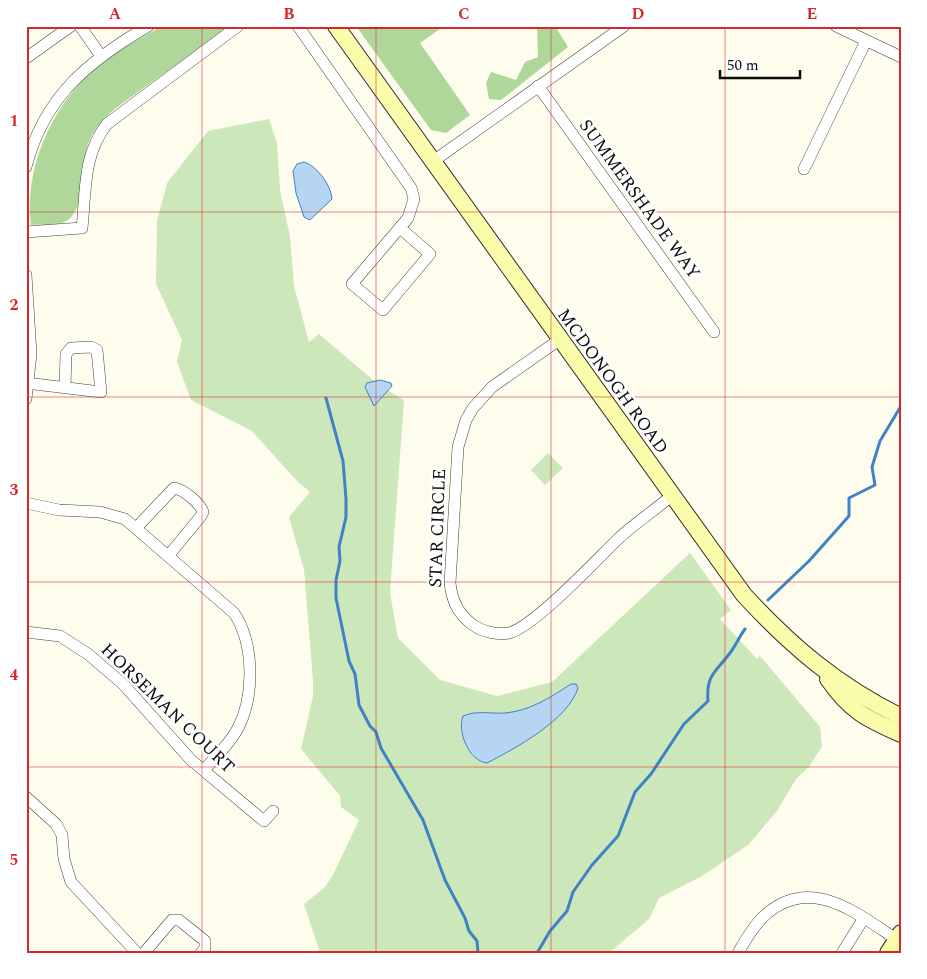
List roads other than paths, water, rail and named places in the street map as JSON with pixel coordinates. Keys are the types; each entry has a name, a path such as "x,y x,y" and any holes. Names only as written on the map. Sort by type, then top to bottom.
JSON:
{"main road":[{"name":"MCDONOGH ROAD","path":"336,26 559,340 744,595 774,628 821,669 861,696 901,717"},
{"path":"821,669 843,701 868,718 901,734"}],"street":[{"path":"26,58 71,26"},
{"path":"80,26 101,56"},
{"path":"26,168 33,144 50,109 72,81 101,56 148,26"},
{"path":"26,232 82,228 89,158 92,146 106,124 238,26"},
{"path":"298,26 406,178 414,199 412,210 400,228 352,284 383,310 430,254 400,228"},
{"path":"432,162 624,26"},
{"path":"836,26 901,57"},
{"path":"804,169 866,41"},
{"name":"SUMMERSHADE WAY","path":"538,86 714,332"},
{"path":"26,275 31,354 26,399"},
{"name":"STAR CIRCLE","path":"559,340 492,387 473,408 461,434 450,583 452,597 461,615 487,632 509,633 521,628 539,614 629,529 671,496"},
{"path":"27,383 101,392 97,350 91,347 71,348 66,354 64,387"},
{"path":"137,527 174,488 179,488 201,507 203,512 201,516 169,555"},
{"path":"26,503 59,510 114,515 125,519 137,527 234,613 241,624 249,651 246,703 242,717 230,740 204,770"},
{"name":"HORSEMAN COURT","path":"26,632 60,636 88,654 123,684 178,746 204,770 264,821 272,811"},
{"path":"26,797 56,824 62,835 64,859 71,882 137,953"},
{"path":"738,953 761,919 773,908 789,900 806,897 822,898 840,904 864,918 895,942"},
{"path":"842,953 864,918"},
{"path":"144,953 172,920 179,920 205,941 205,948 201,953"}],"water":[{"path":"304,162 314,168 322,177 329,188 332,199 310,220 304,217 296,193 293,171 297,164"},
{"path":"380,380 391,383 392,386 374,406 365,387 367,383"},
{"path":"571,684 576,684 578,688 564,711 540,732 526,741 487,763 475,757 466,745 462,730 463,716 473,713 514,712 532,706"}],"waterway":[{"path":"326,398 343,461 346,499 346,517 339,547 340,561 336,580 336,598 349,661 355,674 359,705 370,726 376,732 381,748 423,820 445,880 465,918 469,931 477,941 478,953"},
{"path":"768,600 809,561 849,516 849,498 875,485 872,467 880,441 901,406"},
{"path":"537,953 550,931 567,911 573,892 592,865 618,836 635,792 651,774 684,724 708,701 710,679 745,629"}]}
